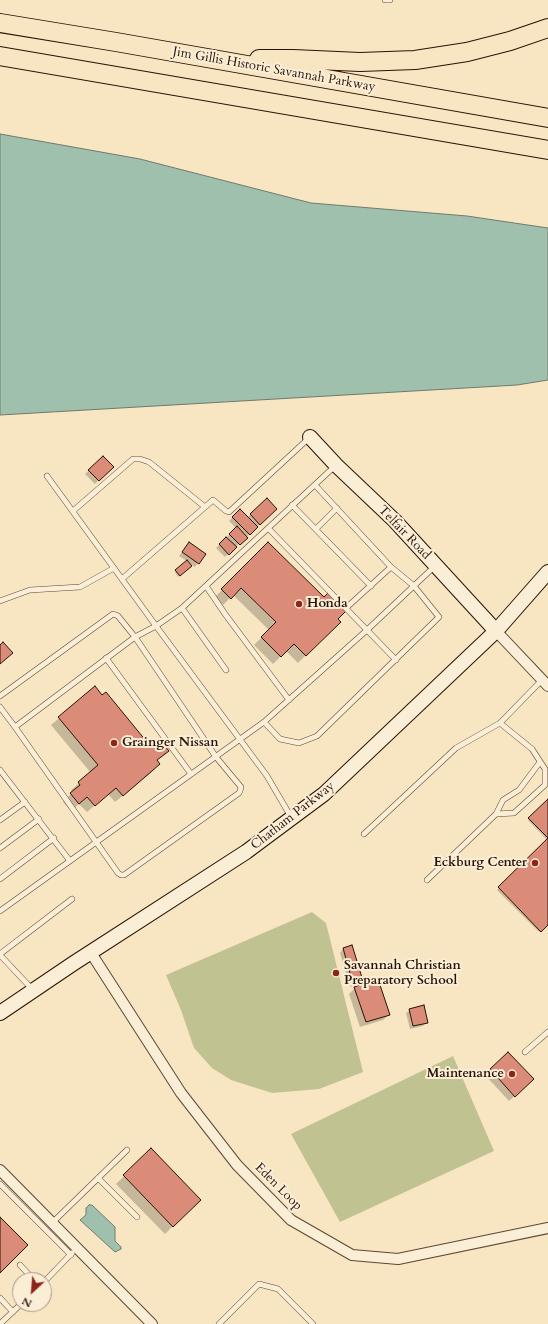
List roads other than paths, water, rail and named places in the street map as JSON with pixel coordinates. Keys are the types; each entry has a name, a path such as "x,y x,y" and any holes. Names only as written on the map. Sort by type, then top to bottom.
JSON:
{"highway":[{"name":"Jim Gillis Historic Savannah Parkway","path":"0,24 116,42 548,118"},
{"path":"170,52 265,59 360,62 415,60 467,52 548,28"},
{"path":"0,56 548,150"}],"main road":[{"name":"Telfair Road","path":"310,437 336,465 395,521 496,631"},
{"name":"Chatham Parkway","path":"0,1013 246,852 324,794 496,631 548,572"}],"street":[{"path":"496,631 545,683"},
{"name":"Eden Loop","path":"91,953 181,1093 236,1164 291,1220 352,1255 398,1260 548,1228"},
{"path":"0,1170 52,1223 74,1252 152,1324"}],"lane":[{"path":"122,579 213,500 229,512 310,437"},
{"path":"73,511 133,459 140,459 149,462 205,507"},
{"path":"15,726 135,637 156,626 182,608 336,465"},
{"path":"47,476 267,776 292,818"},
{"path":"264,722 280,739 299,744 317,736 439,617 414,586 391,567 315,485"},
{"path":"292,505 371,586"},
{"path":"316,529 337,508"},
{"path":"268,528 396,660"},
{"path":"0,911 264,722 367,630 436,565"},
{"path":"346,608 391,567"},
{"path":"0,601 30,590 80,587 114,568"},
{"path":"206,586 289,700"},
{"path":"182,608 226,670"},
{"path":"0,696 113,614 118,616 135,637 216,757 241,787 239,793 124,875 118,873 15,726 0,707"},
{"path":"106,658 191,774"},
{"path":"364,834 456,748 500,723 545,683"},
{"path":"496,814 514,813 545,785 545,769 532,749 500,723"},
{"path":"427,880 496,814 503,800 520,790 540,762"},
{"path":"0,770 54,838 70,861"},
{"path":"0,820 25,802"},
{"path":"0,848 39,819"},
{"path":"0,879 54,838"},
{"path":"33,991 0,954 72,899"},
{"path":"525,1052 548,1032"},
{"path":"52,1223 127,1150"},
{"path":"98,1178 137,1218"},
{"path":"0,1184 74,1252 52,1274"},
{"path":"20,1265 27,1272"},
{"path":"219,1324 259,1284 278,1289 313,1324"},
{"path":"0,1298 12,1311"},
{"path":"0,1324 13,1312"}],"place":[{"name":"Honda","path":"299,604"},
{"name":"Grainger Nissan","path":"114,743"},
{"name":"Eckburg Center","path":"535,863"},
{"name":"Savannah Christian Preparatory School","path":"336,973"},
{"name":"Maintenance","path":"512,1074"}]}
